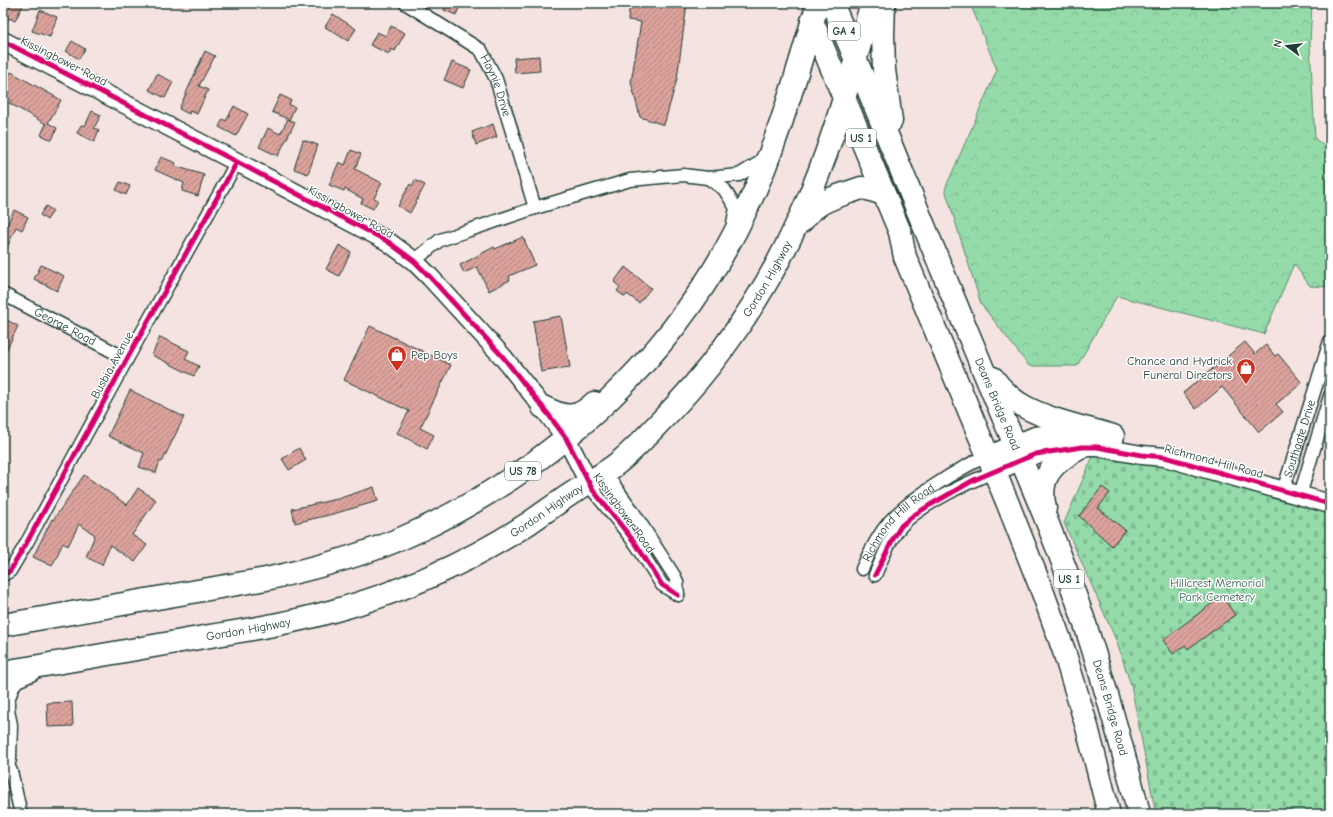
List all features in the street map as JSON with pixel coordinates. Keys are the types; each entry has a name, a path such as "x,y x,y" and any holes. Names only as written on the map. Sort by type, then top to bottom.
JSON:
{"highway":[{"name":"Deans Bridge Road","path":"832,3 856,58 977,357 1050,529 1084,620 1102,677 1125,757 1139,814"},
{"name":"Gordon Highway","path":"3,672 274,625 350,606 406,586 442,571 476,554 528,523 615,465 645,438 698,381 733,335 766,284 793,233 817,180 872,3"},
{"name":"US 1","path":"884,3 883,34 886,90 889,113 903,175"},
{"name":"US 1","path":"815,12 844,96 900,232 905,257 1030,556 1064,651 1095,757 1109,814"},
{"name":"US 78","path":"3,625 266,580 304,571 360,554 415,533 485,496 518,475 566,438 610,400 637,372 662,342 686,312 708,279 728,245 755,192 777,138 815,12"},
{"path":"793,233 810,211 821,203 861,188 884,194"},
{"path":"543,408 560,415 568,416 589,408 619,379 662,342"},
{"path":"977,357 1004,392 1024,407 1037,413 1113,436"},
{"path":"1050,529 1042,497 1044,483 1050,471 1059,461 1082,447"},
{"path":"4,758 6,725 3,710 3,699 9,684 16,676 40,666"}],"street":[{"name":"Haynie Drive","path":"412,4 481,50 496,80 535,208"},
{"name":"Kissingbower Road","path":"3,41 387,241 414,261 430,276 503,357 596,478 611,481 632,510 675,577 678,595 662,585 636,544 592,489 596,478"},
{"path":"414,261 440,240 535,208 630,180 683,175 708,178 739,175 759,163 777,138"},
{"name":"Busbia Avenue","path":"3,576 10,571 26,544 237,162"},
{"path":"708,178 724,189 736,208 728,245"},
{"name":"George Road","path":"3,294 127,359"},
{"name":"Southgate Drive","path":"1292,493 1330,341"},
{"name":"Southgate Drive","path":"1292,493 1330,396"},
{"name":"Richmond Hill Road","path":"875,575 893,539 902,526 930,505 974,480 991,464 1018,452 1035,436 1091,432 1146,445 1165,457"},
{"name":"Richmond Hill Road","path":"1018,452 1036,454 1082,447 1097,447 1142,455 1165,457 1330,504"},
{"name":"Richmond Hill Road","path":"862,569 868,555 880,535 890,521 902,510 950,476 976,461 991,464"},
{"path":"4,758 11,772 20,814"}],"green space":[{"path":"970,3 1312,3 1310,44 1315,139 1330,150 1330,287 1310,286 1294,264 1264,334 1117,296 1077,366 1029,366 981,304 945,189 997,70"},
{"name":"Hillcrest Memorial Park Cemetery","path":"1097,447 1330,504 1330,814 1156,814 1131,685 1116,640 1064,523"}],"building":[{"path":"6,3 24,3 15,21 9,18 3,29 3,8"},
{"path":"446,3 461,3 456,15 444,10"},
{"path":"630,3 687,3 677,79 664,125 640,117 631,82 641,22 628,20"},
{"path":"40,10 57,17 50,37 32,31"},
{"path":"333,14 356,29 348,41 325,27"},
{"path":"391,26 405,33 395,51 391,49 389,54 370,45 377,32 386,36"},
{"path":"72,41 85,49 79,59 66,51"},
{"path":"205,51 215,56 199,86 208,90 197,114 190,111 189,114 179,109"},
{"path":"539,56 540,71 515,73 514,58"},
{"path":"452,62 471,70 463,88 444,80"},
{"path":"11,72 61,100 48,123 57,128 52,140 41,135 46,124 9,103 11,100 3,95 3,86"},
{"path":"157,74 173,82 165,98 149,90"},
{"path":"280,95 291,100 289,105 295,107 289,120 295,122 278,156 259,147 268,128 280,134 288,119 272,112"},
{"path":"234,106 248,114 236,136 219,127 223,119 226,121"},
{"path":"92,111 101,115 94,128 99,130 94,142 77,133 81,125 85,126"},
{"path":"493,124 497,137 476,145 472,132"},
{"path":"303,140 318,145 308,174 294,169"},
{"path":"351,150 361,154 355,169 382,183 374,198 378,200 373,209 361,203 363,199 345,189 344,191 329,185 339,162 345,165"},
{"path":"161,157 176,163 175,166 204,175 198,196 182,191 184,183 155,170"},
{"path":"415,180 425,185 410,213 398,206 410,184 412,186"},
{"path":"120,182 130,186 126,195 116,190"},
{"path":"46,206 53,211 47,220 40,215"},
{"path":"14,210 28,217 22,230 16,227 3,257 3,234"},
{"path":"523,237 535,265 509,276 510,280 489,291 477,267 464,273 460,265 494,247 495,249"},
{"path":"339,245 351,252 339,276 326,269"},
{"path":"41,265 64,276 57,291 34,279"},
{"path":"625,267 651,288 639,303 627,294 625,297 617,291 620,287 614,282"},
{"path":"561,316 570,367 541,372 533,321"},
{"path":"3,318 18,326 3,357"},
{"name":"Pep Boys","path":"370,326 451,365 420,428 434,435 427,449 397,433 409,411 344,380"},
{"path":"160,337 189,351 185,359 199,366 194,376 152,355"},
{"name":"Chance and Hydrick Funeral Directors","path":"1245,342 1255,354 1266,345 1275,356 1278,354 1302,383 1276,404 1283,412 1259,432 1222,387 1196,409 1183,393"},
{"path":"130,390 184,417 162,462 160,461 156,473 139,467 144,453 108,436"},
{"path":"299,448 306,460 289,470 282,459"},
{"path":"84,475 127,505 138,488 156,500 132,535 147,545 135,562 110,545 102,565 86,557 95,535 79,524 68,546 63,543 52,566 33,557 52,519 53,520"},
{"path":"374,487 378,501 295,523 292,509 337,499"},
{"path":"1102,487 1110,493 1098,508 1125,530 1112,546 1079,516"},
{"path":"1222,596 1235,615 1188,649 1185,645 1173,654 1163,640"},
{"path":"72,702 73,726 48,727 47,703"}],"cycle path":[{"path":"3,41 387,241 414,261 503,357 566,438 592,489 636,544 662,585 678,595"},
{"path":"3,575 10,571 26,544 237,162"},
{"path":"875,575 901,526 914,515 974,480 1036,454 1082,447 1097,447 1142,455 1165,457 1330,504"}],"place":[{"name":"Pep Boys","path":"397,372"},
{"name":"Chance and Hydrick Funeral Directors","path":"1246,385"}]}
